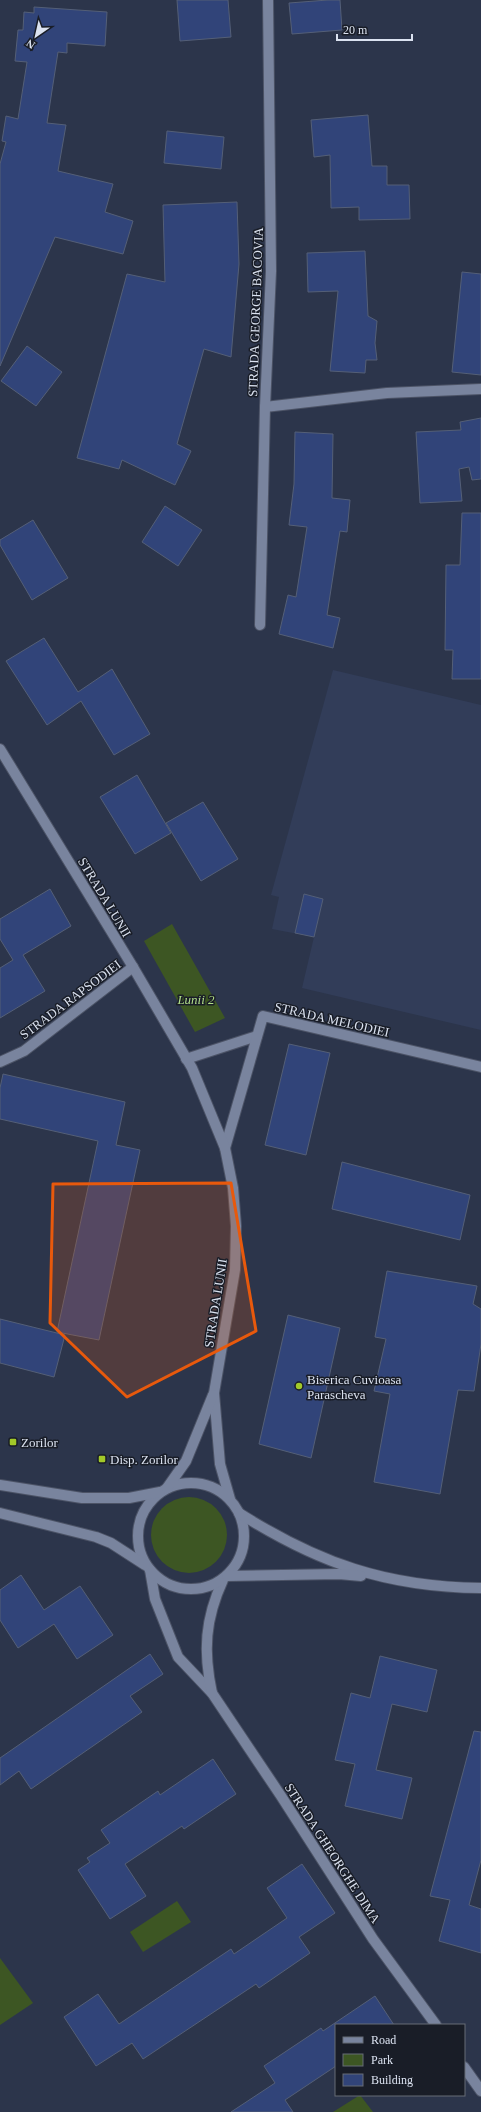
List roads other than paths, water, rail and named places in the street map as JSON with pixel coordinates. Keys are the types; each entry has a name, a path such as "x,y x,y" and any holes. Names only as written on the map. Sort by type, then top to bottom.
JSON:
{"street":[{"name":"STRADA GEORGE BACOVIA","path":"260,624 265,407 271,271 268,0"},
{"path":"265,407 387,393 481,389"},
{"name":"STRADA LUNII","path":"0,749 133,967 186,1059 225,1148 233,1188 236,1257 214,1393 186,1461 164,1490"},
{"name":"STRADA RAPSODIEI","path":"0,1062 24,1050 133,967"},
{"name":"STRADA MELODIEI","path":"225,1148 263,1016 481,1067"},
{"path":"186,1059 257,1036"},
{"name":"STRADA LUNII","path":"214,1393 220,1464 230,1499"},
{"path":"0,1485 82,1498 129,1498 164,1490 179,1484 192,1483 212,1488 230,1499 239,1513 245,1532 243,1551 234,1569 225,1578 207,1588 190,1590 168,1584 148,1568 111,1543 96,1537 0,1513"},
{"path":"148,1568 139,1549 139,1528 147,1507 164,1490"},
{"path":"239,1513 265,1529 315,1555 377,1577"},
{"name":"STRADA GHEORGHE DIMA","path":"148,1568 158,1606 178,1657 212,1693 282,1796 373,1939 435,2024"},
{"path":"225,1578 339,1574 377,1577 447,1588 481,1588"},
{"name":"STRADA GHEORGHE DIMA","path":"212,1693 207,1669 208,1629 210,1612 225,1578"},
{"path":"465,2067 481,2091"}],"place":[{"name":"Biserica Cuvioasa Parascheva","path":"299,1386"},
{"name":"Zorilor","path":"13,1442"},
{"name":"Disp. Zorilor","path":"102,1459"}],"park label":[{"name":"Lunii 2","path":"196,999"}]}
